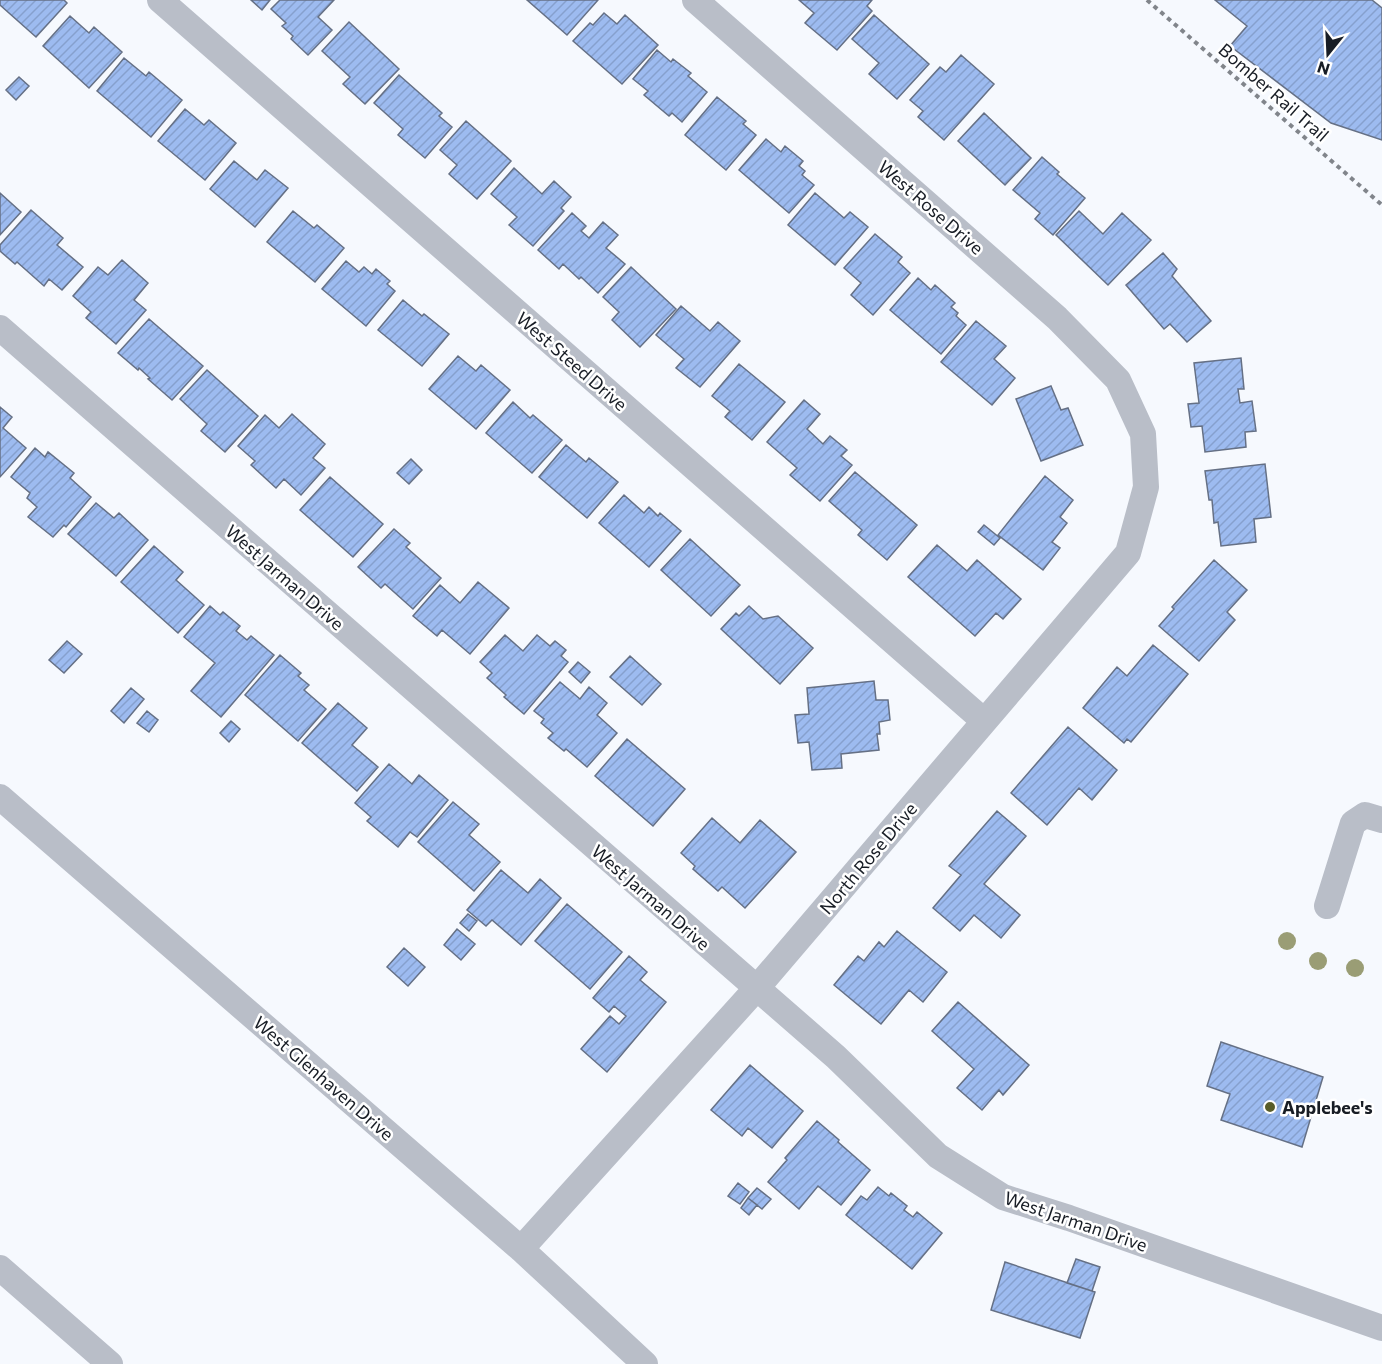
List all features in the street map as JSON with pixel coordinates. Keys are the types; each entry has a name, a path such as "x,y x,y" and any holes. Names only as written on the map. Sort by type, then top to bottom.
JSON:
{"street":[{"name":"West Steed Drive","path":"160,0 984,722"},
{"name":"West Rose Drive","path":"695,0 1057,318 1118,380 1143,434"},
{"name":"West Jarman Drive","path":"0,328 836,1058 938,1156 1003,1197 1382,1328"},
{"name":"North Rose Drive","path":"521,1249 756,989 1128,553 1146,487 1143,434"},
{"name":"West Glenhaven Drive","path":"0,797 521,1249 645,1364"},
{"path":"1327,906 1353,823 1365,815 1382,820"},
{"path":"0,1268 110,1364"}],"path":[{"name":"Bomber Rail Trail","path":"1148,0 1382,205"}],"building":[{"path":"0,0 64,0 67,3 36,37 0,5"},
{"path":"251,0 270,0 262,10"},
{"path":"280,0 334,0 318,17 332,30 308,55 291,39 293,36 282,26 286,23 271,9"},
{"path":"527,0 598,0 567,35"},
{"path":"799,0 872,0 867,6 872,11 837,50 805,23 814,13"},
{"path":"1215,0 1372,0 1382,8 1382,140 1331,123 1230,46 1247,26"},
{"path":"604,13 617,24 625,15 658,45 622,84 573,41 590,23 593,25"},
{"path":"874,15 929,64 897,99 869,74 879,63 852,39"},
{"path":"70,16 89,33 94,27 122,52 89,88 43,46"},
{"path":"349,22 399,69 365,104 343,84 350,77 322,51"},
{"path":"657,50 671,62 673,59 691,73 688,76 707,92 682,122 672,113 669,116 644,95 648,91 633,79"},
{"path":"961,55 994,84 944,140 918,117 923,111 910,100 940,67 946,72"},
{"path":"124,58 146,76 149,72 182,100 151,137 97,91"},
{"path":"399,75 442,113 439,116 452,127 425,158 398,135 403,129 374,103"},
{"path":"19,77 29,86 16,100 6,90"},
{"path":"717,97 746,121 743,124 756,135 726,170 685,135"},
{"path":"185,109 204,125 209,120 236,143 205,180 158,141"},
{"path":"984,113 1031,158 1005,185 958,141"},
{"path":"466,121 511,161 477,199 449,174 457,165 440,150"},
{"path":"766,139 781,152 785,146 803,161 799,166 805,171 802,175 814,185 789,213 739,170"},
{"path":"1042,157 1059,172 1057,174 1085,198 1053,235 1035,219 1040,213 1013,190"},
{"path":"234,161 257,180 265,170 288,188 255,227 210,189"},
{"path":"514,168 542,194 554,181 571,197 561,208 564,211 533,246 509,225 517,217 491,194"},
{"path":"0,193 21,212 0,235"},
{"path":"815,193 844,218 850,212 868,227 835,265 788,225"},
{"path":"31,210 63,238 57,245 83,267 62,290 49,279 44,286 17,262 15,264 0,251 0,245"},
{"path":"293,211 314,228 317,225 344,248 315,282 267,242"},
{"path":"1079,211 1103,234 1122,213 1151,240 1108,285 1056,235"},
{"path":"572,213 586,226 581,231 589,238 603,222 618,235 606,248 625,264 598,293 563,264 559,269 538,250"},
{"path":"875,234 902,257 898,262 910,273 873,315 851,295 861,283 844,268"},
{"path":"1163,253 1177,269 1172,276 1211,321 1187,342 1170,324 1164,329 1126,285"},
{"path":"122,260 148,283 134,300 146,310 116,344 86,318 91,312 73,296 98,267 108,275"},
{"path":"346,261 359,272 364,267 372,274 376,269 390,281 387,284 395,291 366,326 322,289"},
{"path":"631,267 676,309 640,347 612,320 619,312 603,297"},
{"path":"918,278 931,290 935,285 955,303 951,307 958,313 956,316 966,325 941,354 890,310"},
{"path":"403,300 449,334 422,366 378,330"},
{"path":"681,306 710,331 718,322 740,341 700,387 676,368 684,359 656,335"},
{"path":"149,319 203,366 172,400 139,368 138,370 118,353"},
{"path":"976,321 1006,346 994,359 1015,378 992,405 941,362"},
{"path":"458,356 476,371 481,365 510,390 476,429 429,389"},
{"path":"1241,358 1244,389 1238,389 1240,403 1252,401 1256,431 1245,432 1246,447 1205,452 1202,426 1191,427 1188,404 1199,403 1194,363"},
{"path":"739,364 785,402 752,440 725,417 730,411 712,396"},
{"path":"207,370 258,416 225,452 201,431 207,424 180,399"},
{"path":"1051,386 1061,410 1068,408 1083,445 1041,461 1016,399"},
{"path":"804,400 820,414 807,429 823,444 830,436 847,450 841,456 852,465 820,501 790,475 797,468 767,442"},
{"path":"513,402 530,418 533,415 562,440 532,473 486,433"},
{"path":"0,407 12,417 3,428 26,448 0,477"},
{"path":"292,414 325,444 313,458 325,468 301,495 284,479 276,488 251,465 255,461 238,446 265,415 279,428"},
{"path":"566,445 586,462 589,458 618,482 587,518 539,477"},
{"path":"35,448 45,457 48,452 74,473 70,478 91,497 66,527 64,525 53,537 28,517 37,507 27,498 30,493 11,477"},
{"path":"411,459 422,470 409,484 397,473"},
{"path":"1265,464 1271,517 1254,519 1256,542 1221,546 1218,522 1214,523 1212,500 1209,500 1205,471"},
{"path":"855,472 917,525 887,560 858,535 862,530 829,501"},
{"path":"1045,476 1073,500 1060,517 1067,523 1052,542 1060,548 1043,570 998,535"},
{"path":"330,477 383,524 353,557 300,510"},
{"path":"624,495 644,513 649,507 681,531 649,567 599,523"},
{"path":"96,503 114,518 119,513 148,540 116,576 68,534"},
{"path":"984,525 1000,538 994,545 978,532"},
{"path":"394,529 410,543 406,547 441,578 413,609 385,584 381,588 358,567"},
{"path":"690,539 740,585 711,616 661,570"},
{"path":"937,545 967,571 977,560 1021,599 1003,619 996,613 975,636 908,577"},
{"path":"154,546 183,572 176,580 204,605 178,633 121,582"},
{"path":"1214,560 1247,590 1227,612 1235,620 1199,661 1159,626 1174,609 1172,607"},
{"path":"478,582 509,608 470,654 442,630 437,636 413,616 440,585 460,603"},
{"path":"210,606 220,615 223,612 240,626 236,631 247,640 251,636 274,655 221,717 191,691 215,663 184,637"},
{"path":"749,606 763,619 778,616 813,648 780,684 721,629 736,613 739,616"},
{"path":"505,635 523,651 537,635 550,646 555,641 566,650 561,656 568,662 524,714 487,678 492,673 480,662"},
{"path":"67,641 82,654 64,673 49,660"},
{"path":"1153,645 1188,674 1131,742 1127,739 1124,743 1083,708 1117,667 1127,676"},
{"path":"280,655 301,673 298,676 309,685 304,690 326,709 298,741 245,695"},
{"path":"630,656 661,684 642,705 610,677"},
{"path":"578,662 590,672 581,683 569,672"},
{"path":"874,681 876,700 888,700 890,720 879,722 880,734 877,734 879,750 841,754 842,768 812,770 809,742 798,743 795,715 809,714 807,688"},
{"path":"560,682 580,699 589,687 607,703 597,715 617,733 587,767 566,749 564,751 548,738 553,733 541,723 544,719 534,711"},
{"path":"131,688 144,699 124,723 111,711"},
{"path":"338,703 367,728 352,745 378,767 357,791 302,743"},
{"path":"147,711 158,720 149,732 137,723"},
{"path":"231,721 240,729 229,742 220,733"},
{"path":"1068,727 1117,770 1092,800 1079,788 1047,825 1011,793"},
{"path":"627,739 685,789 653,826 595,776"},
{"path":"389,764 412,784 419,775 448,800 417,837 410,832 398,847 367,821 371,817 355,803"},
{"path":"453,802 479,824 469,835 500,862 474,891 418,842"},
{"path":"997,811 1026,836 984,884 1020,915 1001,938 974,915 960,931 933,908 961,875 949,866"},
{"path":"712,818 740,843 760,820 796,852 745,908 722,887 718,891 693,869 695,866 681,853"},
{"path":"501,870 528,893 540,879 561,898 521,945 492,920 486,926 467,910"},
{"path":"567,904 622,952 590,989 535,941"},
{"path":"468,914 477,921 469,931 460,923"},
{"path":"457,929 475,944 461,960 444,945"},
{"path":"897,931 947,972 923,1002 909,990 881,1024 834,985 858,956 864,961 879,942 884,947"},
{"path":"404,948 425,967 408,986 387,967"},
{"path":"629,956 647,972 640,980 666,1002 607,1072 581,1049 610,1016 619,1024 626,1016 614,1006 609,1012 593,998"},
{"path":"958,1002 1029,1065 1003,1095 999,1090 982,1110 957,1088 974,1069 932,1031"},
{"name":"Applebee's","path":"1221,1042 1323,1077 1302,1147 1221,1120 1230,1094 1207,1086"},
{"path":"750,1065 803,1111 772,1148 748,1128 742,1136 711,1110"},
{"path":"817,1121 870,1170 841,1205 818,1186 799,1209 768,1182"},
{"path":"738,1183 749,1192 740,1204 728,1196"},
{"path":"878,1187 889,1196 891,1193 907,1206 904,1210 913,1217 917,1212 942,1233 912,1269 846,1215 861,1196 867,1200"},
{"path":"757,1188 771,1199 762,1209 748,1198"},
{"path":"748,1198 757,1205 749,1215 741,1208"},
{"path":"1076,1259 1100,1267 1092,1291 1067,1283"},
{"path":"1005,1262 1095,1292 1080,1338 991,1310"}],"place":[{"name":"Applebee's","path":"1270,1107"}]}
